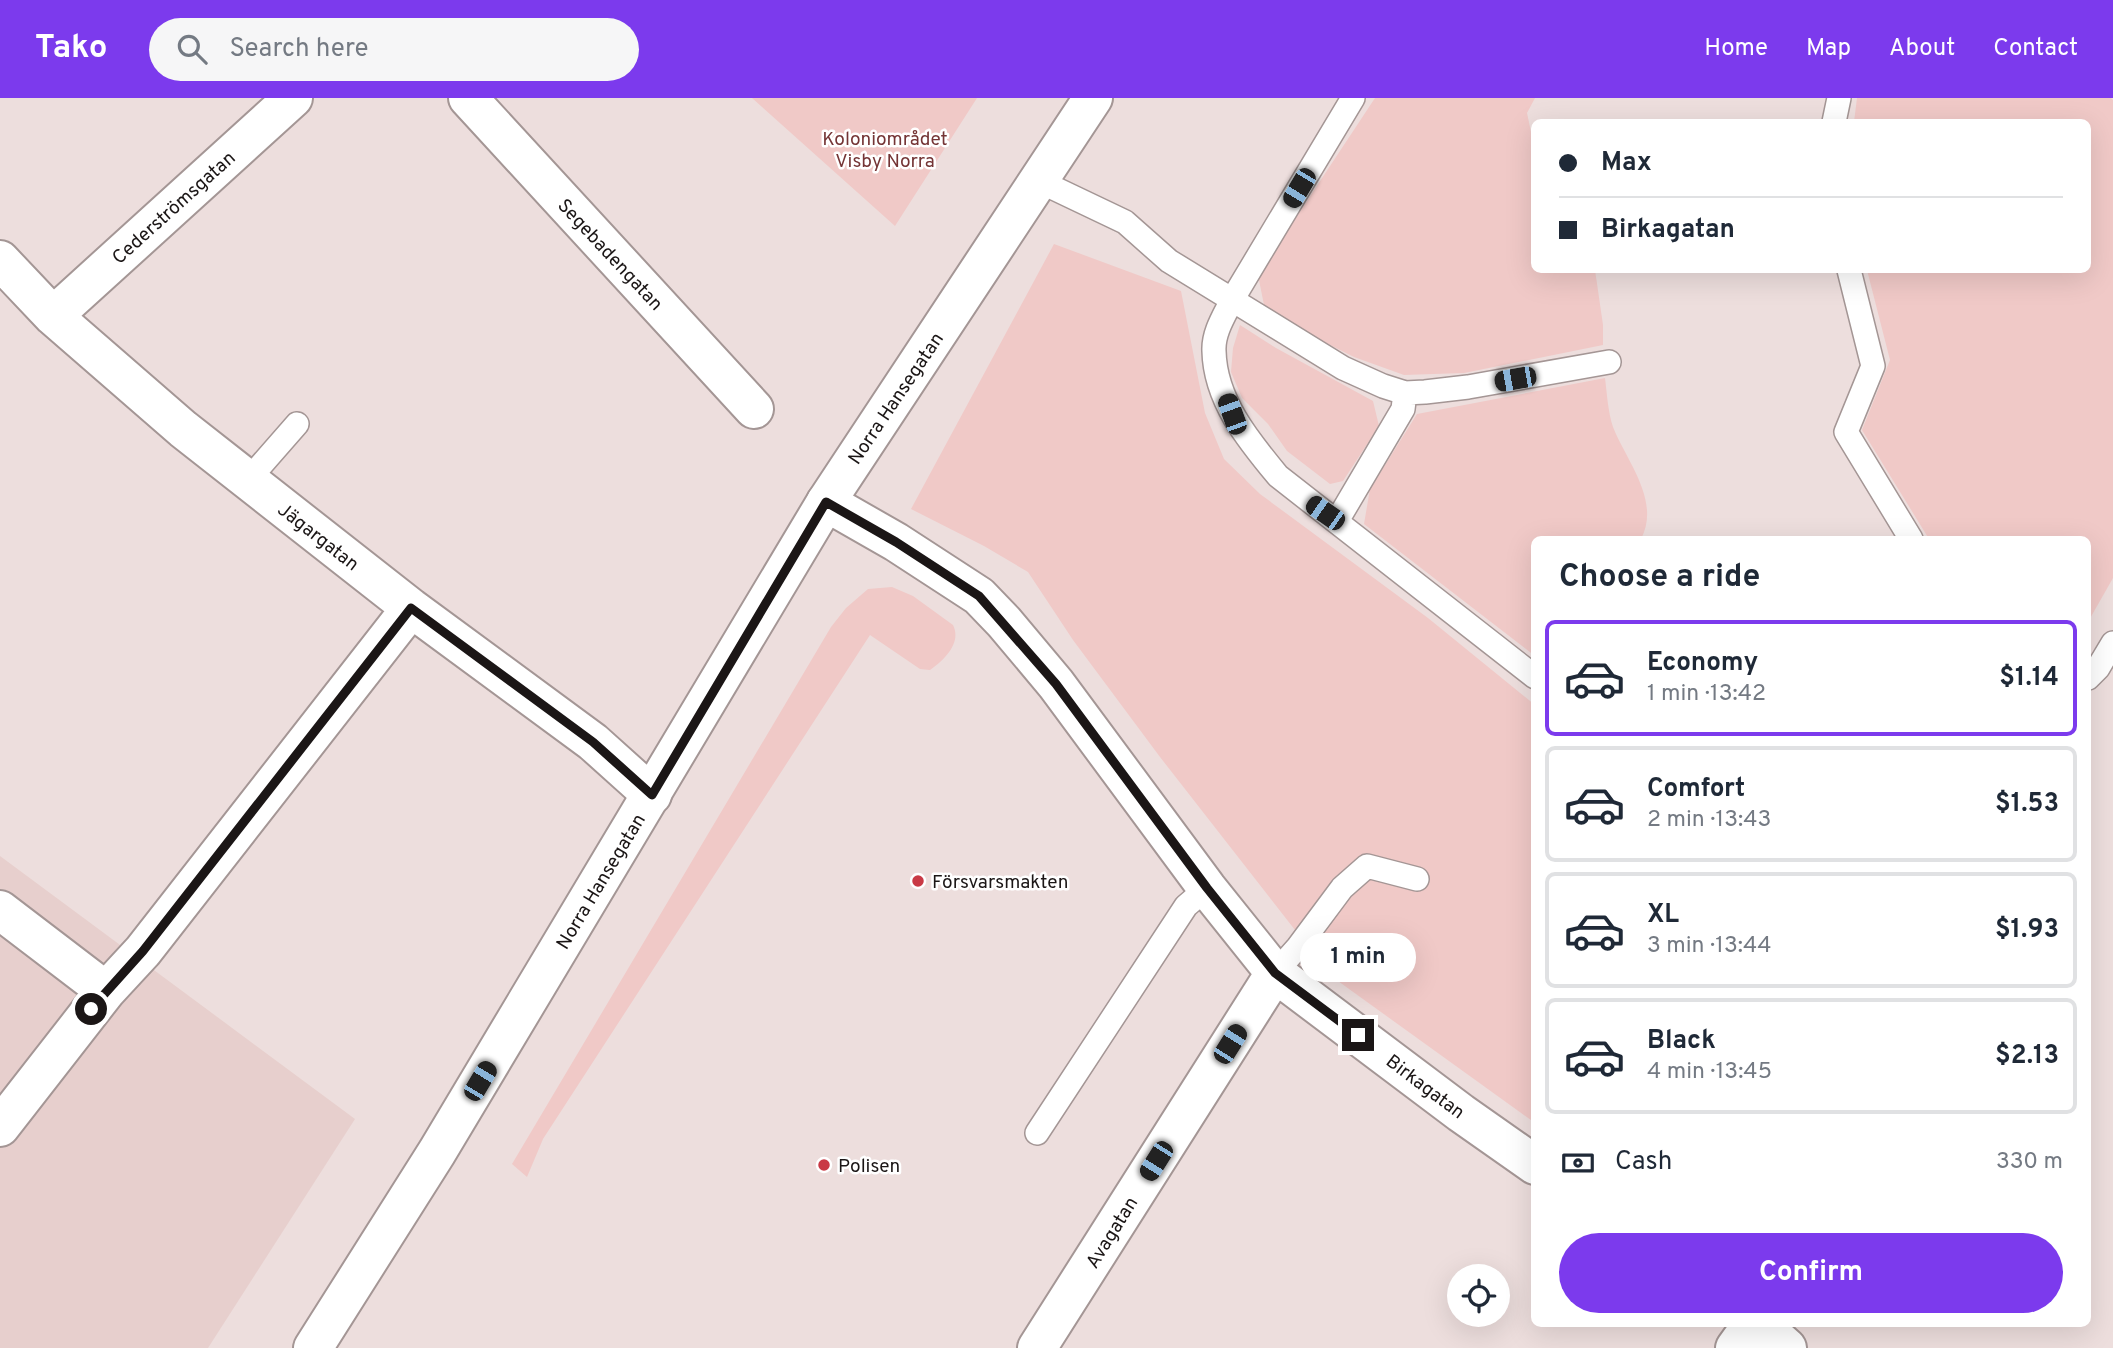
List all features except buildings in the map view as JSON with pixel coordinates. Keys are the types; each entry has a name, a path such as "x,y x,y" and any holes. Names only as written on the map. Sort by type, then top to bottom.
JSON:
{"street":[{"name":"Cederströmsgatan","path":"53,316 293,98"},
{"name":"Segebadengatan","path":"468,98 754,409"},
{"name":"Norra Hansegatan","path":"313,1348 437,1152 826,502 1093,98"},
{"name":"Jägargatan","path":"0,260 53,316 183,429 411,608 593,742 652,795"},
{"name":"Birkagatan","path":"826,502 896,542 979,596 1056,684 1207,888 1275,973 1531,1162"},
{"path":"0,1127 106,991 143,951 411,608"},
{"path":"0,910 106,991"},
{"name":"Avagatan","path":"1037,1348 1275,973"},
{"path":"1735,1348 1750,1327"},
{"path":"1763,1327 1787,1348"}],"lane":[{"path":"1353,98 1219,326 1214,350 1218,377 1232,414 1244,435 1278,476 1531,674"},
{"path":"1835,119 1839,98"},
{"path":"1039,181 1125,222 1169,261 1343,368 1405,393 1468,387 1609,362"},
{"path":"1850,273 1872,366 1846,432 1909,536"},
{"path":"1337,521 1403,409 1405,393"},
{"path":"248,480 297,424"},
{"path":"2091,675 2113,643"},
{"path":"1275,973 1342,888 1367,866 1417,879"},
{"path":"1037,1133 1186,906 1207,888"}],"shaded area":[{"path":"0,856 355,1119 208,1348 0,1348"}],"green space":[{"name":"Koloniområdet Visby Norra","path":"752,98 977,98 895,226"},
{"path":"1375,98 1535,98 1527,113 1531,132 1531,273 1595,273 1603,345 1464,373 1404,375 1354,357 1308,334 1264,305 1258,275"},
{"path":"1857,98 2113,100 2113,578 2091,617 2091,536 1927,536 1862,430 1890,360 1868,273 2091,273 2091,119 1854,119"},
{"path":"1054,244 1181,291 1205,413 1224,459 1260,494 1428,618 1531,702 1531,1120 1331,976 1160,757 1073,640 1028,572 911,509"},
{"path":"1240,325 1276,348 1373,401 1379,426 1343,481 1330,484 1287,451 1268,424 1242,398 1231,372 1233,348"},
{"path":"1605,378 1613,427 1645,496 1646,525 1642,536 1531,536 1531,653 1364,524 1370,489 1417,414"},
{"path":"892,587 913,596 953,625 955,638 950,650 930,670 920,669 870,635 543,1139 527,1177 512,1164 831,627 846,608 868,589"}],"place":[{"name":"Försvarsmakten","path":"918,881"},
{"name":"Polisen","path":"824,1165"}],"route":[{"path":"91,1009 143,951 411,608 593,742 652,795 826,502 896,542 979,596 1056,684 1207,888 1275,973 1358,1035"}]}
